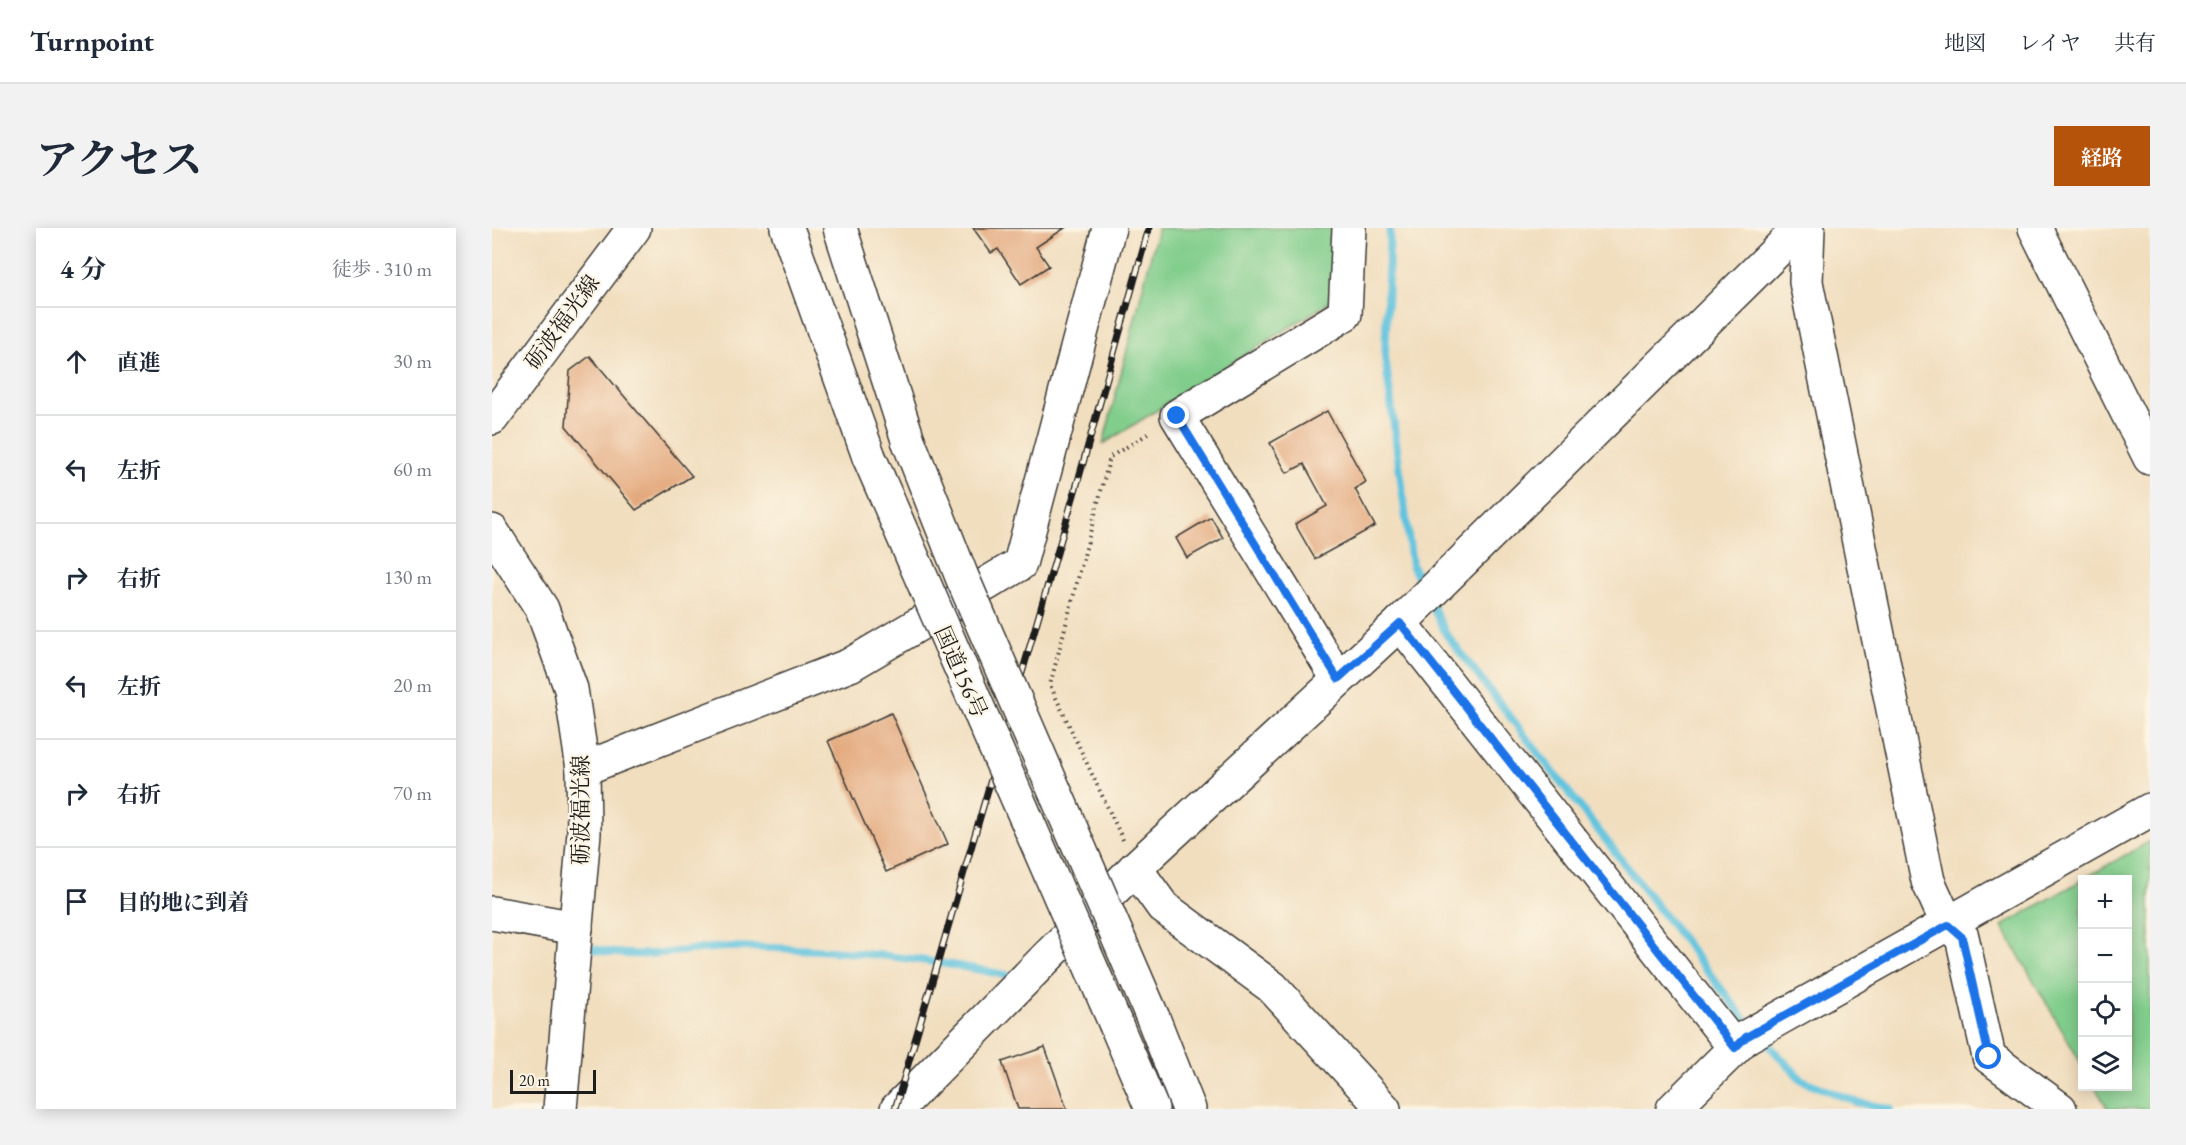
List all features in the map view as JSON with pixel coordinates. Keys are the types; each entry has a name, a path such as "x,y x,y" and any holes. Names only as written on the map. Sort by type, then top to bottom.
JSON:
{"main road":[{"name":"砺波福光線","path":"492,418 634,228"},
{"name":"国道156号","path":"787,228 869,457 1152,1109"},
{"name":"国道156号","path":"840,228 908,440 962,578 1153,1018 1190,1109"},
{"path":"583,770 850,665 1020,564 1109,228"},
{"path":"1338,679 1177,416 1345,314 1349,228"},
{"path":"897,1109 1136,868 1400,623 1800,228"},
{"path":"1808,228 1806,282 1808,294 1928,881 1948,925 1962,937 1989,1057 2060,1109"},
{"path":"2035,228 2150,458"},
{"name":"砺波福光線","path":"492,531 542,609 571,689 583,770 584,833 560,1109"},
{"path":"1400,623 1735,1048"},
{"path":"1673,1109 1746,1037 2150,810"},
{"path":"1136,868 1163,907 1272,987 1384,1109"},
{"path":"492,914 576,928"},
{"path":"930,1109 939,1066"}],"path":[{"path":"1136,868 1050,685 1110,457 1177,416"}],"green space":[{"path":"1158,228 1336,228 1330,302 1103,444"},
{"path":"2150,841 2150,1109 2108,1109 2097,1091 2132,1091 2132,875 2090,875"},
{"path":"2078,882 2078,1058 2002,926"}],"building":[{"path":"973,228 1065,228 1036,247 1049,266 1021,284 998,249 991,253"},
{"path":"590,356 692,476 636,510 566,426 570,371"},
{"path":"1327,411 1366,482 1355,489 1375,526 1315,559 1295,524 1327,506 1304,464 1287,473 1270,443"},
{"path":"1211,517 1223,538 1187,558 1176,538"},
{"path":"891,713 948,844 886,872 828,741"},
{"path":"1045,1047 1067,1109 1018,1109 1002,1062"}],"waterway":[{"path":"1390,228 1385,356 1412,565 1424,589"},
{"path":"1431,603 1446,634 1750,1026"},
{"path":"581,946 607,952 631,954 734,947 838,951 908,958 1010,976"},
{"path":"1761,1037 1802,1080 1856,1102 1890,1109"}],"railway":[{"path":"895,1109 1078,481 1149,228"}],"route":[{"path":"1177,416 1338,679 1400,623 1735,1048 1746,1037 1948,925 1962,937 1989,1057"}]}
